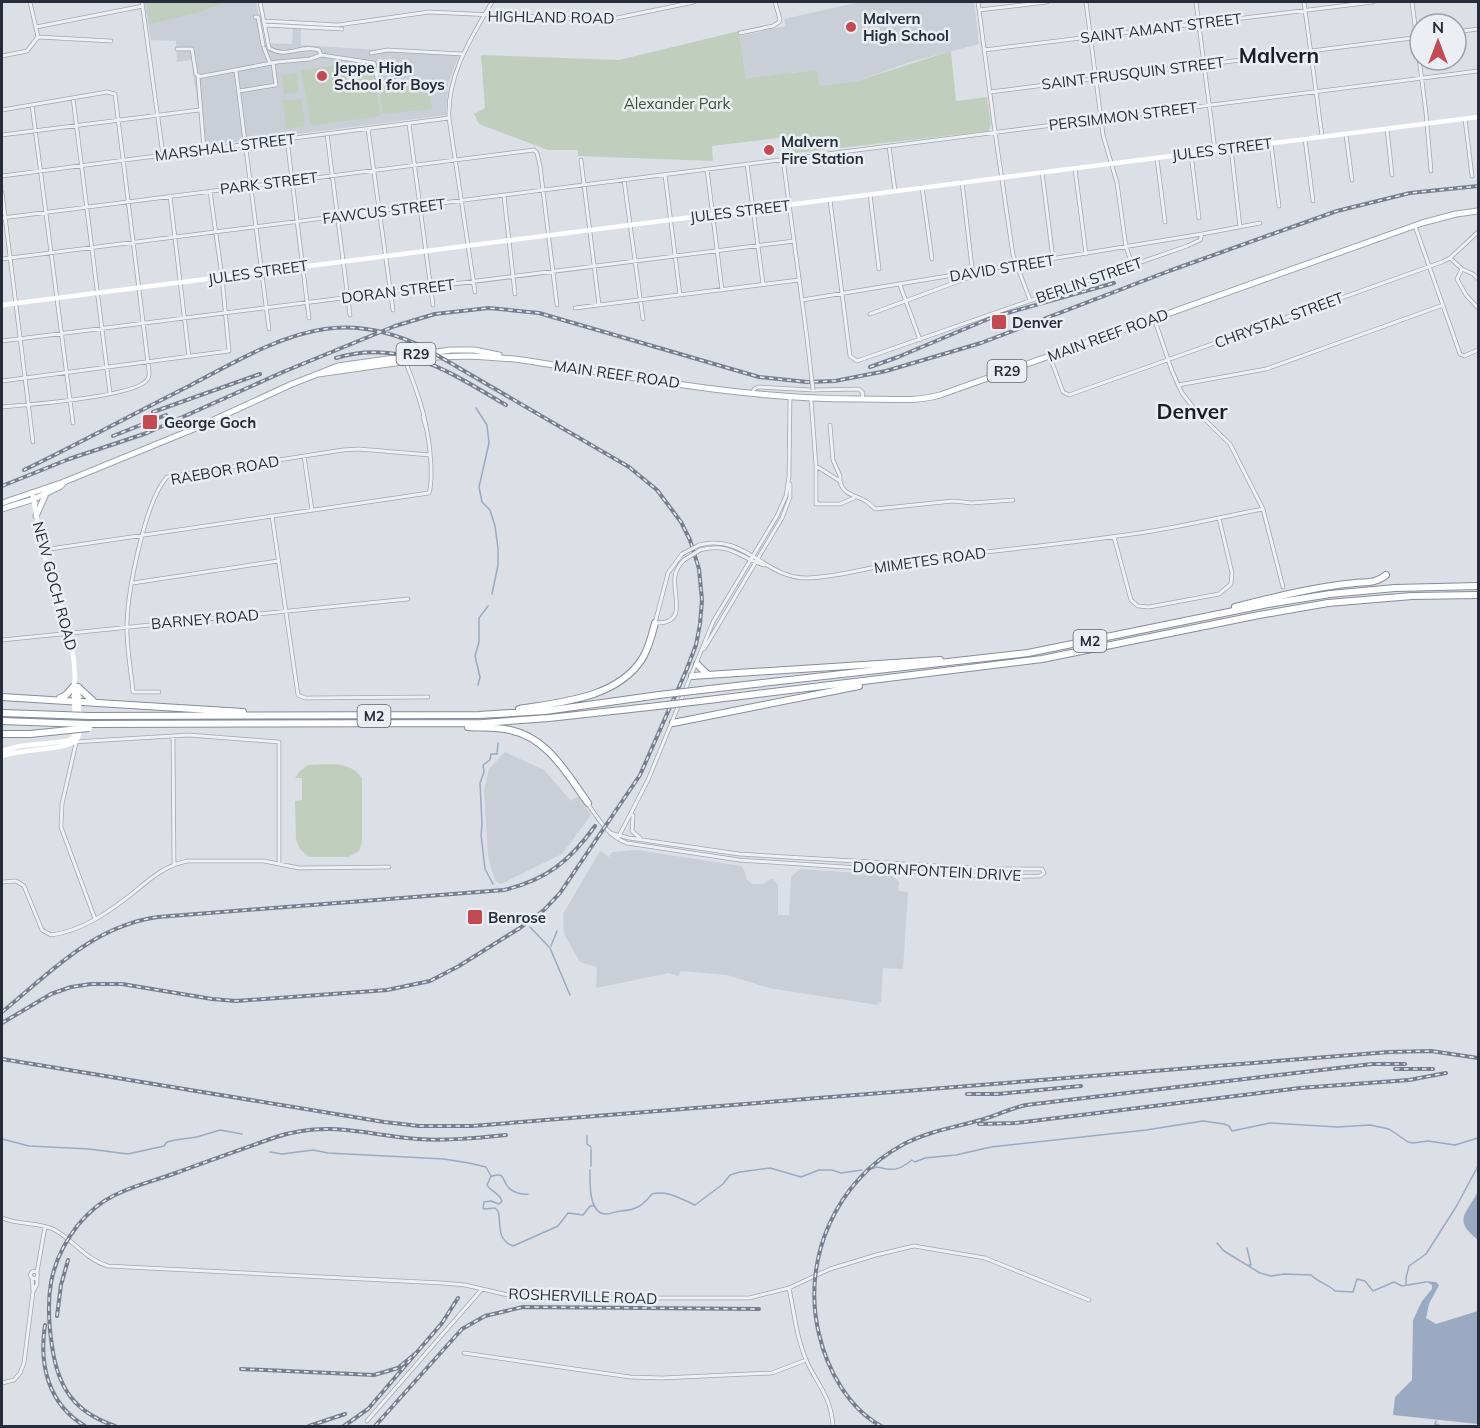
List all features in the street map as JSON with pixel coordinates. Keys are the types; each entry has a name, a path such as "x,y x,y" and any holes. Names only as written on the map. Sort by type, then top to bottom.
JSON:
{"highway":[{"path":"1170,624 1284,594 1324,586 1376,581 1386,575"},
{"name":"M2","path":"2,713 88,716 420,717 526,712 992,658 1330,594 1395,588 1479,586"},
{"name":"M2","path":"2,721 88,726 514,722 1042,659 1318,605 1402,597 1479,595"},
{"path":"420,717 507,711 573,699 609,688 627,676 642,658 655,623"},
{"path":"692,676 992,658"},
{"path":"697,664 707,674"},
{"path":"673,723 895,678"},
{"path":"56,699 66,695 76,684 94,702"},
{"path":"2,697 295,715"},
{"path":"423,724 503,729 528,736 555,757 588,803"},
{"path":"2,734 30,734 88,726"}],"main road":[{"name":"JULES STREET","path":"2,305 1479,117"},
{"name":"MAIN REEF ROAD","path":"2,509 25,502 64,482 196,428 318,374 425,356 515,359 790,398 931,397 1415,226 1445,217 1479,211"},
{"name":"MAIN REEF ROAD","path":"2,504 48,492 62,486 64,482"},
{"path":"25,502 36,513 48,492"},
{"name":"NEW GOCH ROAD","path":"33,496 43,550 70,632 76,684 73,742"},
{"path":"2,751 20,746 73,742"},
{"path":"2,756 20,751 66,746 73,742"}],"street":[{"path":"2,56 27,51 38,37 30,2"},
{"path":"260,2 265,46"},
{"path":"475,292 449,118 451,86 464,54 492,2"},
{"name":"HIGHLAND ROAD","path":"264,23 339,25 424,13 614,20 694,2"},
{"path":"740,33 777,24 780,19 775,2"},
{"path":"978,2 994,132 1016,265 1030,300"},
{"path":"979,10 1047,2"},
{"path":"1086,2 1101,119 1117,183 1126,247 1132,264"},
{"path":"1196,2 1215,150"},
{"path":"1304,2 1322,137"},
{"name":"SAINT AMANT STREET","path":"984,50 1372,2"},
{"path":"36,27 142,4 163,155"},
{"path":"238,91 276,85 258,17 255,17"},
{"path":"264,23 342,29"},
{"path":"38,37 111,40"},
{"name":"SAINT FRUSQUIN STREET","path":"990,92 1408,38"},
{"path":"265,46 278,53 311,48 320,50 321,55"},
{"path":"177,49 192,48 196,74 199,76"},
{"path":"371,53 387,50 464,54"},
{"path":"199,76 310,59 321,55 374,63 378,83 400,80"},
{"path":"236,71 269,329"},
{"name":"PERSIMMON STREET","path":"767,162 1479,71"},
{"path":"1421,72 1431,171"},
{"path":"199,76 197,81 204,150"},
{"path":"2,110 107,92 115,94 148,362 148,379 138,385 70,400 2,407"},
{"path":"73,98 110,393"},
{"path":"32,105 73,423"},
{"path":"2,135 199,110"},
{"name":"MARSHALL STREET","path":"2,176 449,118"},
{"path":"1465,118 1472,176"},
{"path":"409,124 433,305"},
{"path":"1387,128 1392,175"},
{"path":"368,129 393,310"},
{"path":"327,134 350,315"},
{"path":"1346,134 1352,180"},
{"path":"287,139 309,318"},
{"path":"1305,139 1313,201"},
{"path":"1271,144 1280,206"},
{"path":"889,146 895,191"},
{"path":"1231,148 1240,228"},
{"name":"PARK STREET","path":"3,218 518,151 536,151 543,191"},
{"path":"1191,153 1199,218"},
{"path":"1156,157 1165,222"},
{"path":"783,159 813,390"},
{"path":"581,160 599,305"},
{"name":"FAWCUS STREET","path":"2,259 767,162"},
{"path":"747,164 763,284"},
{"path":"1074,168 1086,254"},
{"path":"707,169 722,290"},
{"path":"1042,172 1053,259"},
{"path":"665,175 680,295"},
{"path":"624,180 643,319"},
{"path":"870,314 972,277 974,272 962,182"},
{"path":"922,187 932,259"},
{"path":"2,381 227,352 229,342 226,313 210,191"},
{"path":"543,191 557,305"},
{"path":"2,192 3,218 33,442"},
{"path":"870,194 879,269"},
{"path":"170,196 189,357"},
{"path":"504,196 515,294"},
{"path":"830,199 842,294"},
{"name":"BERLIN STREET","path":"842,294 850,356 853,360 860,361 1186,246 1200,240 1202,234 1260,224"},
{"path":"1415,226 1460,354 1464,356 1479,350"},
{"name":"CHRYSTAL STREET","path":"1049,355 1062,392 1071,394 1430,267 1450,258 1479,232"},
{"name":"DAVID STREET","path":"802,300 1202,234"},
{"name":"DORAN STREET","path":"2,341 794,241"},
{"path":"1450,258 1462,269 1471,272 1479,279"},
{"path":"1462,269 1456,279 1479,308"},
{"path":"956,275 958,282"},
{"path":"575,308 799,279"},
{"path":"900,285 920,340"},
{"path":"1178,385 1266,369 1443,305"},
{"path":"1154,318 1178,385 1197,412 1230,444 1263,509 1283,587"},
{"path":"43,550 426,494 430,491 430,455 424,413 418,391 404,359"},
{"path":"753,393 758,387 859,390 863,393 861,399"},
{"path":"701,654 786,508 790,494 790,398"},
{"path":"812,399 816,504 840,504 854,498"},
{"path":"830,425 833,460 842,488 854,498 866,501 878,509 952,501 974,503 1013,500"},
{"name":"RAEBOR ROAD","path":"159,693 133,692 127,627 140,535 167,477 351,449 430,455"},
{"path":"304,456 312,510"},
{"path":"816,466 840,481"},
{"path":"588,803 610,833 618,838 634,811 673,723 713,622 783,503 789,476"},
{"name":"MIMETES ROAD","path":"655,623 668,573 682,554 710,542 727,543 786,575 817,578 906,561 1161,530 1263,509"},
{"path":"272,516 298,695 305,698 428,697"},
{"path":"1114,537 1131,600 1143,607 1155,606 1219,594 1231,584 1232,573 1219,518"},
{"path":"655,623 667,622 676,612 678,604 675,578 678,567 684,560 700,550 724,547 752,557"},
{"path":"133,583 278,561"},
{"name":"BARNEY ROAD","path":"2,640 408,599"},
{"path":"173,736 174,864"},
{"path":"95,920 61,826 62,804 73,742 173,736 279,742 279,864"},
{"path":"634,811 632,831 643,840"},
{"name":"DOORNFONTEIN DRIVE","path":"618,838 739,854 988,870 1034,868 1042,869 1044,873 1040,876 996,877 739,860 627,843 618,838"},
{"path":"2,882 13,880 24,886 40,925 47,934 59,934 95,920 116,907 165,868 188,861 264,861 299,868 389,867"},
{"name":"ROSHERVILLE ROAD","path":"2,1218 45,1226 67,1237 92,1259 108,1266 442,1283 523,1297 749,1298 789,1288 830,1269 876,1254 914,1246 985,1258 1089,1300"},
{"path":"33,1292 37,1284 45,1226"},
{"path":"2,1383 14,1380 22,1368 33,1292 32,1276 34,1278 37,1274"},
{"path":"789,1288 806,1360 828,1398 833,1426"},
{"path":"367,1421 482,1289"},
{"path":"464,1353 630,1377 662,1378 772,1373 806,1360"}],"shaded area":[{"name":"Jeppe High School for Boys","path":"144,2 256,2 264,43 292,44 293,28 301,29 301,45 459,55 448,83 446,115 204,146 191,60 177,62 176,41 151,40"},
{"name":"Malvern High School","path":"860,2 974,2 979,44 910,62 857,81 820,86 817,70 746,78 740,36 786,26 784,19"},
{"path":"505,752 544,770 571,801 578,796 591,815 562,854 501,884 495,881 488,856 484,791 489,769"},
{"path":"637,850 741,866 746,879 752,884 763,884 772,878 778,885 778,915 789,915 791,877 800,869 892,875 899,882 898,891 908,892 903,969 883,968 881,1003 877,1005 769,988 727,975 681,971 678,976 669,973 596,988 597,967 580,962 564,934 563,914 600,851 609,857 612,852"}],"green space":[{"path":"147,2 226,2 196,13 150,24"},
{"name":"Alexander Park","path":"739,31 746,78 817,70 820,86 857,81 951,51 956,101 987,97 991,124 989,131 795,153 789,147 787,137 712,146 713,161 578,156 578,150 548,150 479,124 474,114 485,108 481,55 619,60"},
{"path":"337,65 372,67 381,116 311,126 301,70"},
{"path":"297,73 299,92 284,94 282,76"},
{"path":"429,81 432,109 382,114 380,85"},
{"path":"302,99 305,126 286,129 283,100"},
{"path":"308,765 345,766 357,772 362,778 362,842 359,851 348,857 309,857 299,848 296,839 295,801 302,800 302,778 295,778"}],"water":[{"path":"1478,1191 1478,1240 1465,1227 1463,1221"},
{"path":"1425,1281 1436,1282 1439,1285 1429,1304 1426,1318 1436,1324 1478,1311 1478,1424 1393,1415 1395,1397 1412,1380 1413,1320 1422,1301 1432,1289 1432,1285"}],"waterway":[{"path":"476,408 487,425 489,443 479,487 482,502 490,510 495,526 498,548 498,565 492,594"},
{"path":"478,685 480,677 475,656 479,642 479,618 488,606"},
{"path":"493,884 485,869 481,835 480,783 484,772 483,765 490,760 491,754 497,754 498,743"},
{"path":"530,927 550,948 570,995"},
{"path":"551,946 557,931"},
{"path":"871,1169 877,1167 895,1169 912,1160 915,1162 925,1158 956,1155 991,1147 1146,1130 1203,1121 1224,1124 1232,1131 1270,1123 1338,1127 1370,1125 1389,1129 1413,1143 1428,1141 1455,1145 1478,1138"},
{"path":"2,1139 29,1146 89,1149 128,1154 220,1130 242,1134"},
{"path":"587,1136 587,1144 591,1147"},
{"path":"591,1149 591,1166"},
{"path":"270,1152 282,1154 313,1150 328,1153 444,1159 486,1167 491,1176 487,1185 502,1201 499,1204 491,1201 484,1202 483,1208 495,1208 498,1211 501,1235 507,1243 513,1246 558,1226 568,1213 583,1215 590,1206 595,1206"},
{"path":"1406,1284 1409,1266 1426,1254 1456,1207 1478,1166"},
{"path":"590,1170 593,1203 601,1213 607,1214 635,1208 652,1194 658,1193 674,1196 695,1205 723,1184 730,1175 740,1172 770,1168 801,1177 819,1170 841,1173 862,1170"},
{"path":"492,1176 501,1175 513,1191 528,1194"},
{"path":"1217,1243 1224,1251 1260,1273 1271,1276 1311,1275 1335,1291 1353,1292 1357,1279 1365,1281 1373,1291 1394,1282 1402,1286 1426,1282"},
{"path":"1247,1248 1251,1265 1249,1265"},
{"path":"1436,1421 1435,1424 1441,1426"}],"railway":[{"path":"2,486 69,459 147,433 283,372 395,326 435,314 489,308 539,313 759,377 807,382 835,381 886,371 981,343 1169,271 1337,211 1410,193 1478,186"},
{"path":"870,367 993,317 1114,283"},
{"path":"2,1023 51,994 71,987 91,984 122,984 236,1001 387,990 430,981 459,966 520,928 544,910 560,893 640,775 696,645 702,600 699,569 690,540 681,522 657,490 629,467 423,347 375,330 325,329 308,332 273,344 24,470"},
{"path":"336,358 360,353 383,352 404,356 425,362 466,381 506,405"},
{"path":"153,412 260,374"},
{"path":"113,436 166,415"},
{"path":"2,1012 93,940 135,922 158,917 504,890 545,875 566,859 595,826"},
{"path":"2,1059 384,1122 419,1126 472,1126 1389,1052 1431,1051 1478,1058"},
{"path":"881,1426 859,1409 833,1374 819,1334 815,1306 815,1278 820,1250 829,1224 842,1200 880,1159 924,1135 1026,1105 1372,1064 1405,1064"},
{"path":"1395,1069 1433,1069"},
{"path":"979,1124 1016,1123 1300,1088 1409,1080 1446,1073"},
{"path":"967,1094 998,1094 1081,1086"},
{"path":"115,1426 89,1414 70,1396 55,1361 50,1329 49,1297 60,1253 78,1225 98,1205 135,1186 295,1132 331,1129 429,1140 506,1135"},
{"path":"57,1316 61,1285 68,1260"},
{"path":"344,1426 368,1409 442,1323 458,1298"},
{"path":"375,1426 462,1329 485,1316 523,1307 759,1309"},
{"path":"45,1325 44,1355 49,1382 62,1407 85,1426"},
{"path":"241,1369 374,1375 398,1368 416,1353"},
{"path":"309,1426 345,1414"}],"place":[{"name":"Malvern High School","path":"851,27"},
{"name":"Jeppe High School for Boys","path":"322,76"},
{"name":"Malvern Fire Station","path":"769,150"},
{"name":"Denver","path":"999,322"},
{"name":"George Goch","path":"150,422"},
{"name":"Benrose","path":"475,917"}],"district":[{"name":"Malvern","path":"1279,55"},
{"name":"Denver","path":"1192,411"}]}
